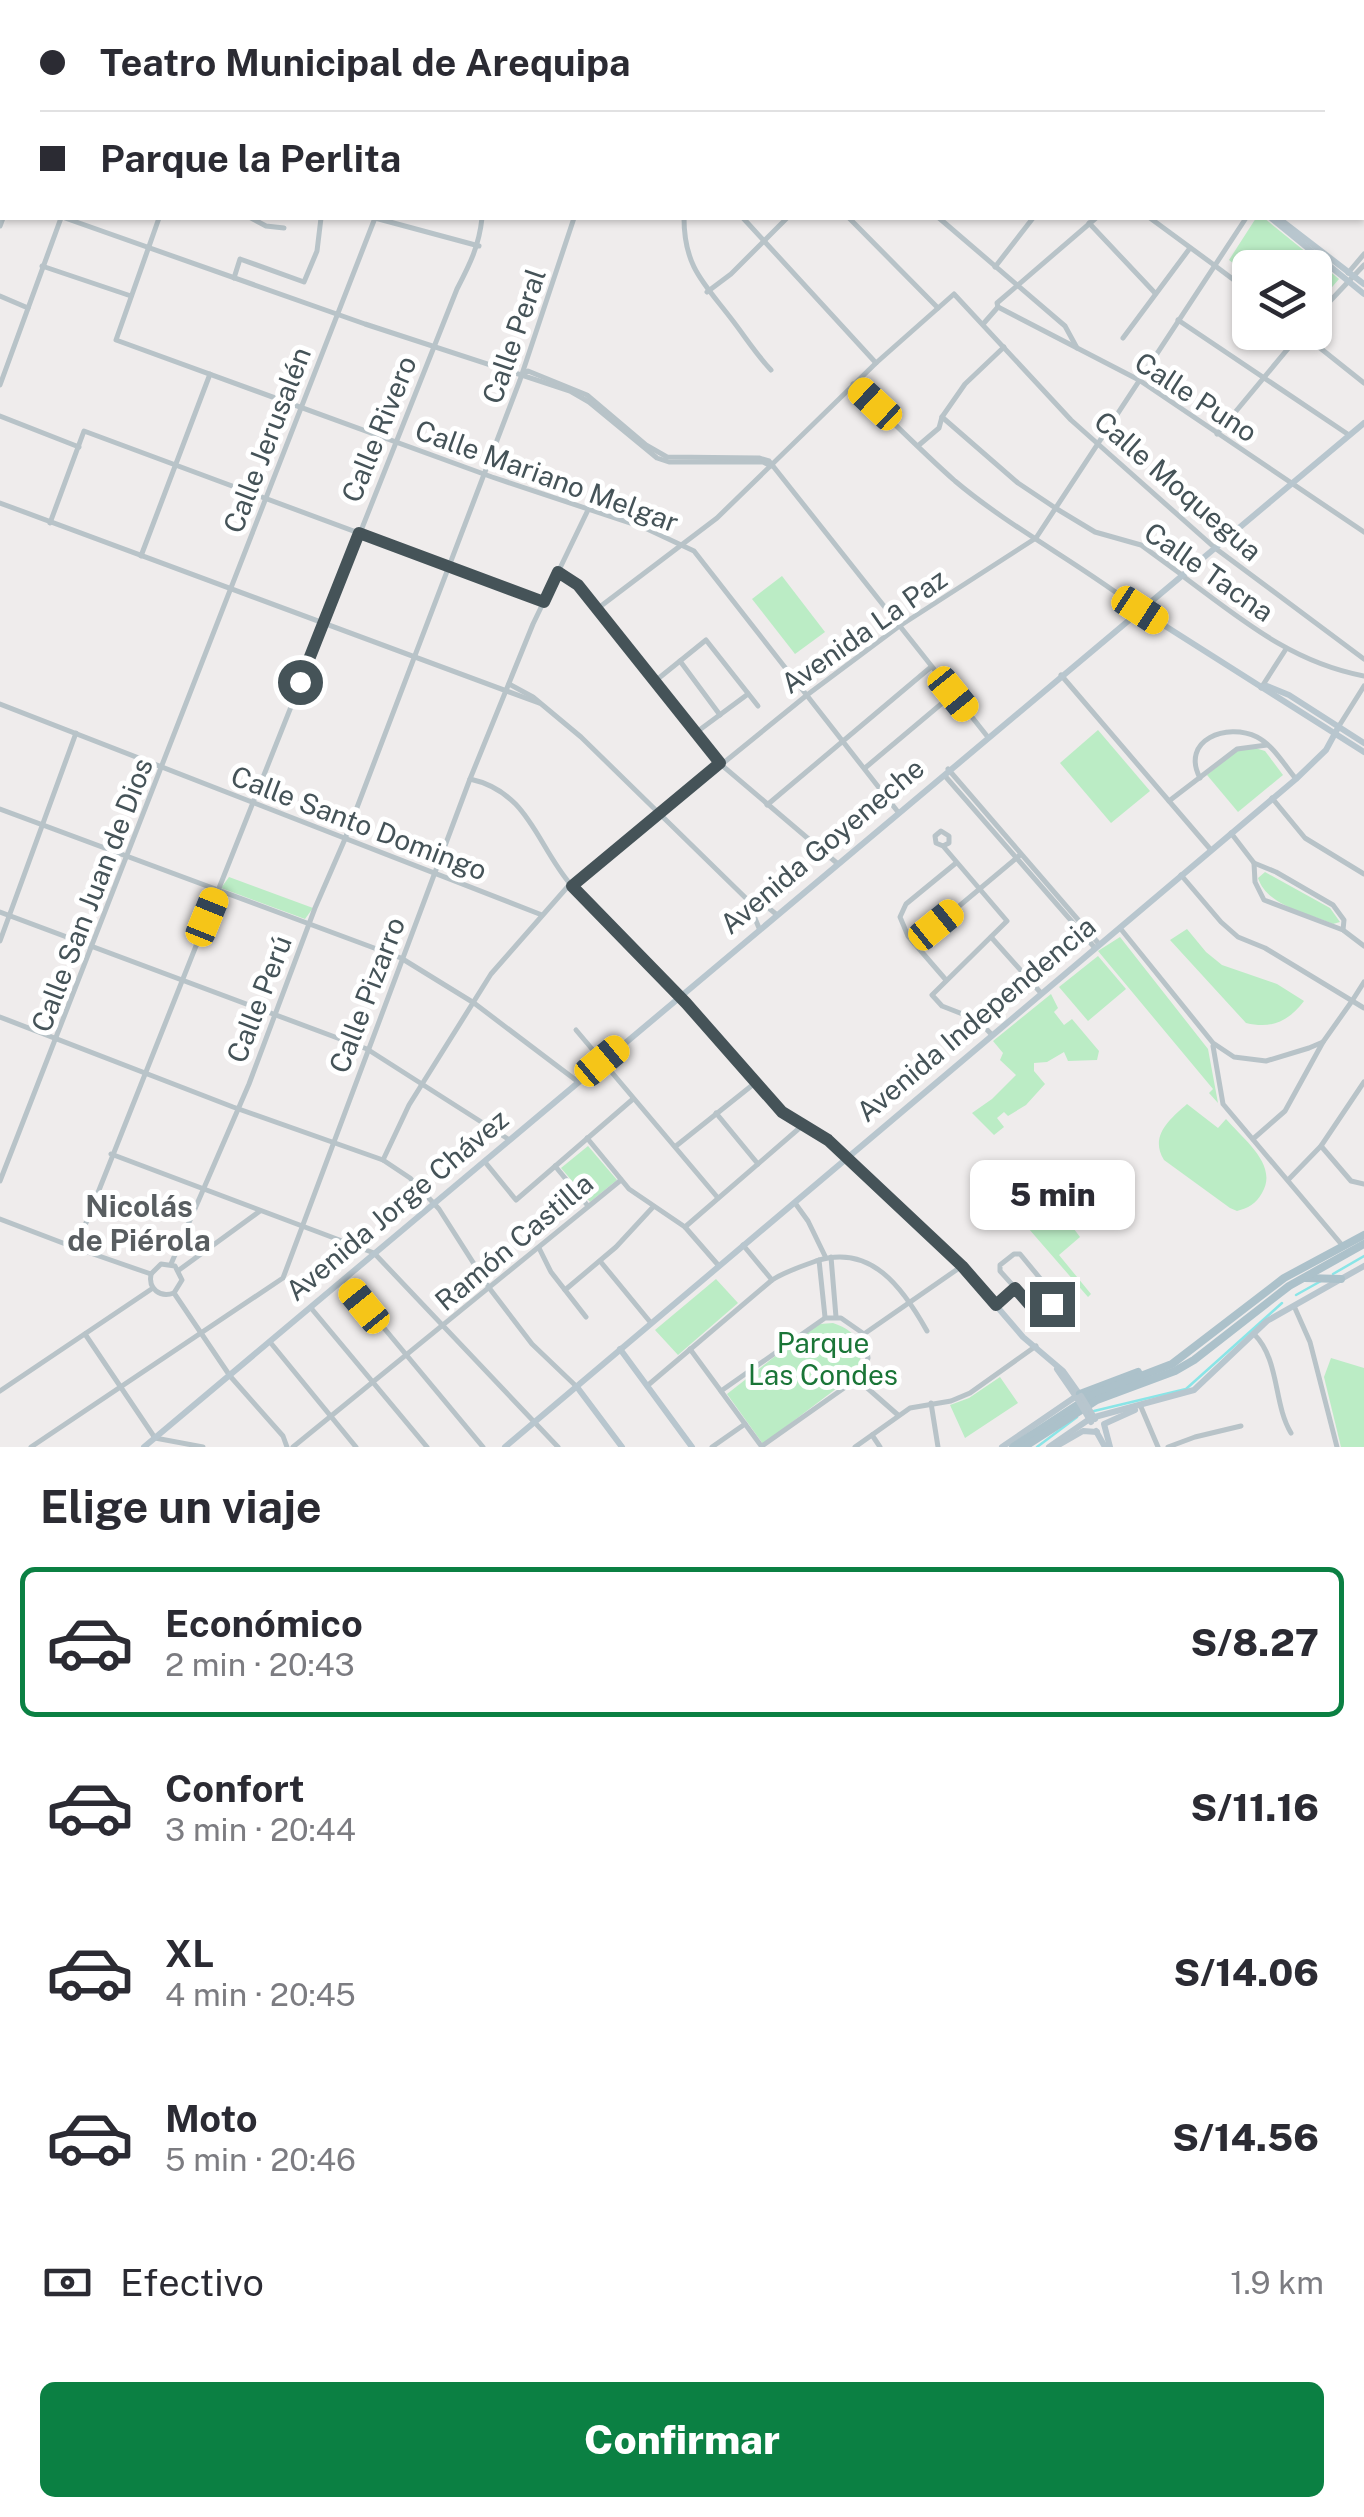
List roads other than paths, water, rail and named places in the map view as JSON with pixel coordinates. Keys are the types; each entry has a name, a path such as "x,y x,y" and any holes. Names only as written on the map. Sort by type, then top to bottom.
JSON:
{"main road":[{"path":"1276,220 1364,294"},
{"path":"1347,279 1364,284"},
{"name":"Avenida Goyeneche","path":"678,996 1364,423"},
{"path":"1140,610 1261,688 1364,742"},
{"path":"1266,679 1364,752"},
{"path":"1261,688 1267,686 1290,695"},
{"name":"Avenida Independencia","path":"506,1447 1296,779 1317,760 1338,730"},
{"name":"Avenida Jorge Chávez","path":"147,1447 678,996"},
{"path":"845,1160 962,1266 1024,1337 1054,1363 1108,1447"},
{"path":"1013,1447 1094,1394 1180,1359 1284,1278 1364,1234"},
{"path":"1024,1447 1097,1400 1194,1360 1300,1278 1364,1244"},
{"path":"1052,1447 1084,1421 1194,1390 1254,1334 1364,1266"},
{"path":"1300,1278 1341,1280"},
{"path":"620,1349 692,1447"},
{"path":"1002,1447 1078,1396 1180,1359"},
{"path":"577,1387 622,1447"},
{"path":"1108,1447 1104,1424 1141,1407"},
{"path":"1093,1420 1108,1447"},
{"path":"1052,1447 1083,1431 1097,1432"}],"street":[{"path":"539,0 571,0"},
{"path":"0,384 62,220"},
{"path":"69,220 586,397 657,458 669,462 763,462 772,466 988,736"},
{"path":"42,266 131,296 158,220"},
{"path":"256,220 284,228"},
{"path":"234,278 240,258 304,282 317,252 321,220"},
{"name":"Calle Jerusalén","path":"197,678 373,220"},
{"path":"381,220 478,246"},
{"name":"Calle Rivero","path":"76,1248 359,533 478,246 482,220"},
{"name":"Calle Peral","path":"380,746 522,375 573,220"},
{"path":"684,220 689,256 707,292 772,370"},
{"path":"745,220 876,363"},
{"path":"707,292 731,274 785,220"},
{"path":"597,609 717,518 938,308 851,220"},
{"path":"941,220 1066,326 1077,348"},
{"path":"995,267 1030,220"},
{"path":"984,323 1017,286 1093,220"},
{"path":"1153,220 1232,278"},
{"path":"1036,538 1245,220"},
{"path":"1088,223 1156,294"},
{"path":"1124,338 1190,248"},
{"path":"1332,296 1364,254"},
{"path":"1347,279 1364,265"},
{"name":"Calle Moquegua","path":"938,308 954,294 1071,420 1215,548 1364,659"},
{"path":"0,296 28,308"},
{"name":"Calle Mariano Melgar","path":"131,296 116,340 396,443 644,528 699,556 898,812"},
{"name":"Calle Puno","path":"998,307 1139,380 1364,532"},
{"path":"1178,320 1349,435"},
{"path":"919,446 939,428 942,417 966,384 1004,346"},
{"path":"1217,434 1287,350"},
{"path":"1322,350 1364,383"},
{"path":"141,556 210,374"},
{"path":"854,384 956,482 1140,610"},
{"path":"0,416 78,446"},
{"name":"Calle Tacna","path":"942,417 1018,483 1056,509 1095,532 1140,545 1286,649 1336,671 1364,676"},
{"path":"50,523 84,431 544,602"},
{"path":"0,503 413,657 508,688 539,703 660,812 757,908"},
{"name":"Calle Pizarro","path":"31,1447 283,1278 470,779 544,602 588,510"},
{"name":"Avenida La Paz","path":"383,1160 400,1120 491,974 573,884 807,695 898,627 1036,538"},
{"path":"558,572 578,585 720,763 838,864"},
{"path":"654,682 706,640 758,706"},
{"path":"1261,688 1286,649"},
{"path":"680,661 720,714"},
{"path":"767,805 931,667"},
{"path":"1061,675 1211,850"},
{"name":"Calle San Juan de Dios","path":"0,1181 197,678"},
{"name":"Avenida Independencia","path":"1338,730 1364,686"},
{"path":"694,734 748,694"},
{"path":"865,768 953,694"},
{"name":"Calle Santo Domingo","path":"0,704 542,914"},
{"path":"0,941 76,733"},
{"path":"1200,778 1194,756 1212,737 1220,733 1245,733 1268,745 1296,779"},
{"path":"1169,801 1237,749 1268,745"},
{"name":"Calle Perú","path":"171,1264 239,1109 380,746"},
{"path":"946,771 1097,946"},
{"path":"470,779 498,788 515,800 573,884 782,1112 828,1140 845,1160"},
{"path":"1272,798 1305,838 1364,874"},
{"path":"0,809 401,958 474,1003 577,1081"},
{"path":"1232,833 1254,864 1255,882 1264,900 1342,930 1364,946"},
{"path":"943,846 1007,918 932,995 942,1006 978,1020 992,1035"},
{"path":"914,943 1018,857"},
{"path":"946,980 902,928 901,911 956,862"},
{"path":"1254,864 1276,872 1333,905 1344,920 1342,930"},
{"path":"1182,876 1220,922 1238,936 1266,948 1364,1008"},
{"path":"757,908 766,906 776,914"},
{"path":"757,908 754,916 759,928"},
{"path":"0,912 367,1049 508,1139"},
{"path":"1120,928 1213,1043 1234,1057 1255,1061 1280,1058 1323,1042"},
{"path":"991,937 1041,993"},
{"path":"1254,1139 1285,1111 1323,1042 1364,982"},
{"path":"0,1017 383,1160 410,1178 434,1203 490,1289 532,1344 577,1387"},
{"path":"576,1030 718,1198"},
{"path":"1213,1043 1224,1104 1343,1246"},
{"path":"675,1147 756,1082"},
{"path":"1288,1179 1321,1146 1364,1082"},
{"path":"483,1160 516,1200 634,1098"},
{"path":"716,1113 758,1164"},
{"path":"685,1228 803,1126"},
{"path":"587,1138 638,1198 685,1228 719,1266"},
{"path":"1321,1146 1351,1182 1364,1184"},
{"path":"111,1154 374,1253 558,1447"},
{"path":"555,1166 589,1206"},
{"name":"Ramón Castilla","path":"290,1447 442,1328 620,1180"},
{"path":"795,1203 825,1258 836,1317"},
{"path":"564,1290 631,1232 654,1206"},
{"path":"179,1270 260,1211"},
{"path":"0,1219 151,1274"},
{"path":"743,1246 772,1280"},
{"path":"539,1248 586,1318"},
{"path":"1016,1253 1053,1294 1054,1302 1043,1312 1036,1312 1015,1288 1000,1269 1016,1253"},
{"path":"824,1318 825,1258"},
{"path":"647,1386 772,1280 825,1258 856,1259 879,1268 911,1302 927,1330"},
{"path":"600,1260 651,1323"},
{"path":"151,1274 161,1264 171,1264 179,1270 181,1285 174,1292 165,1295 153,1288"},
{"path":"864,1334 962,1266"},
{"path":"151,1274 153,1288"},
{"path":"344,1280 483,1447"},
{"path":"0,1391 153,1288"},
{"path":"996,1305 1015,1288"},
{"path":"174,1292 230,1376 290,1447"},
{"path":"1294,1306 1310,1342 1338,1447"},
{"path":"311,1308 427,1447"},
{"path":"690,1350 744,1424 762,1447 857,1379 868,1358 864,1334 836,1317 824,1318 721,1392"},
{"path":"85,1334 155,1438 203,1447"},
{"path":"1254,1334 1268,1354 1284,1418 1292,1433"},
{"path":"270,1342 356,1447"},
{"path":"856,1447 910,1408 970,1394 1036,1346"},
{"path":"857,1379 898,1415"},
{"path":"930,1403 938,1447"},
{"path":"1141,1407 1158,1447"},
{"path":"712,1447 744,1424"},
{"path":"1168,1447 1195,1436 1241,1426"},
{"path":"872,1435 880,1447"}],"waterway":[{"path":"1333,1274 1364,1256"},
{"path":"1296,1295 1321,1281"},
{"path":"1094,1411 1186,1389 1282,1303"},
{"path":"1037,1447 1077,1417"}],"district":[{"name":"Nicolás de Piérola","path":"139,1224"}],"park label":[{"name":"Parque Las Condes","path":"823,1359"}]}
